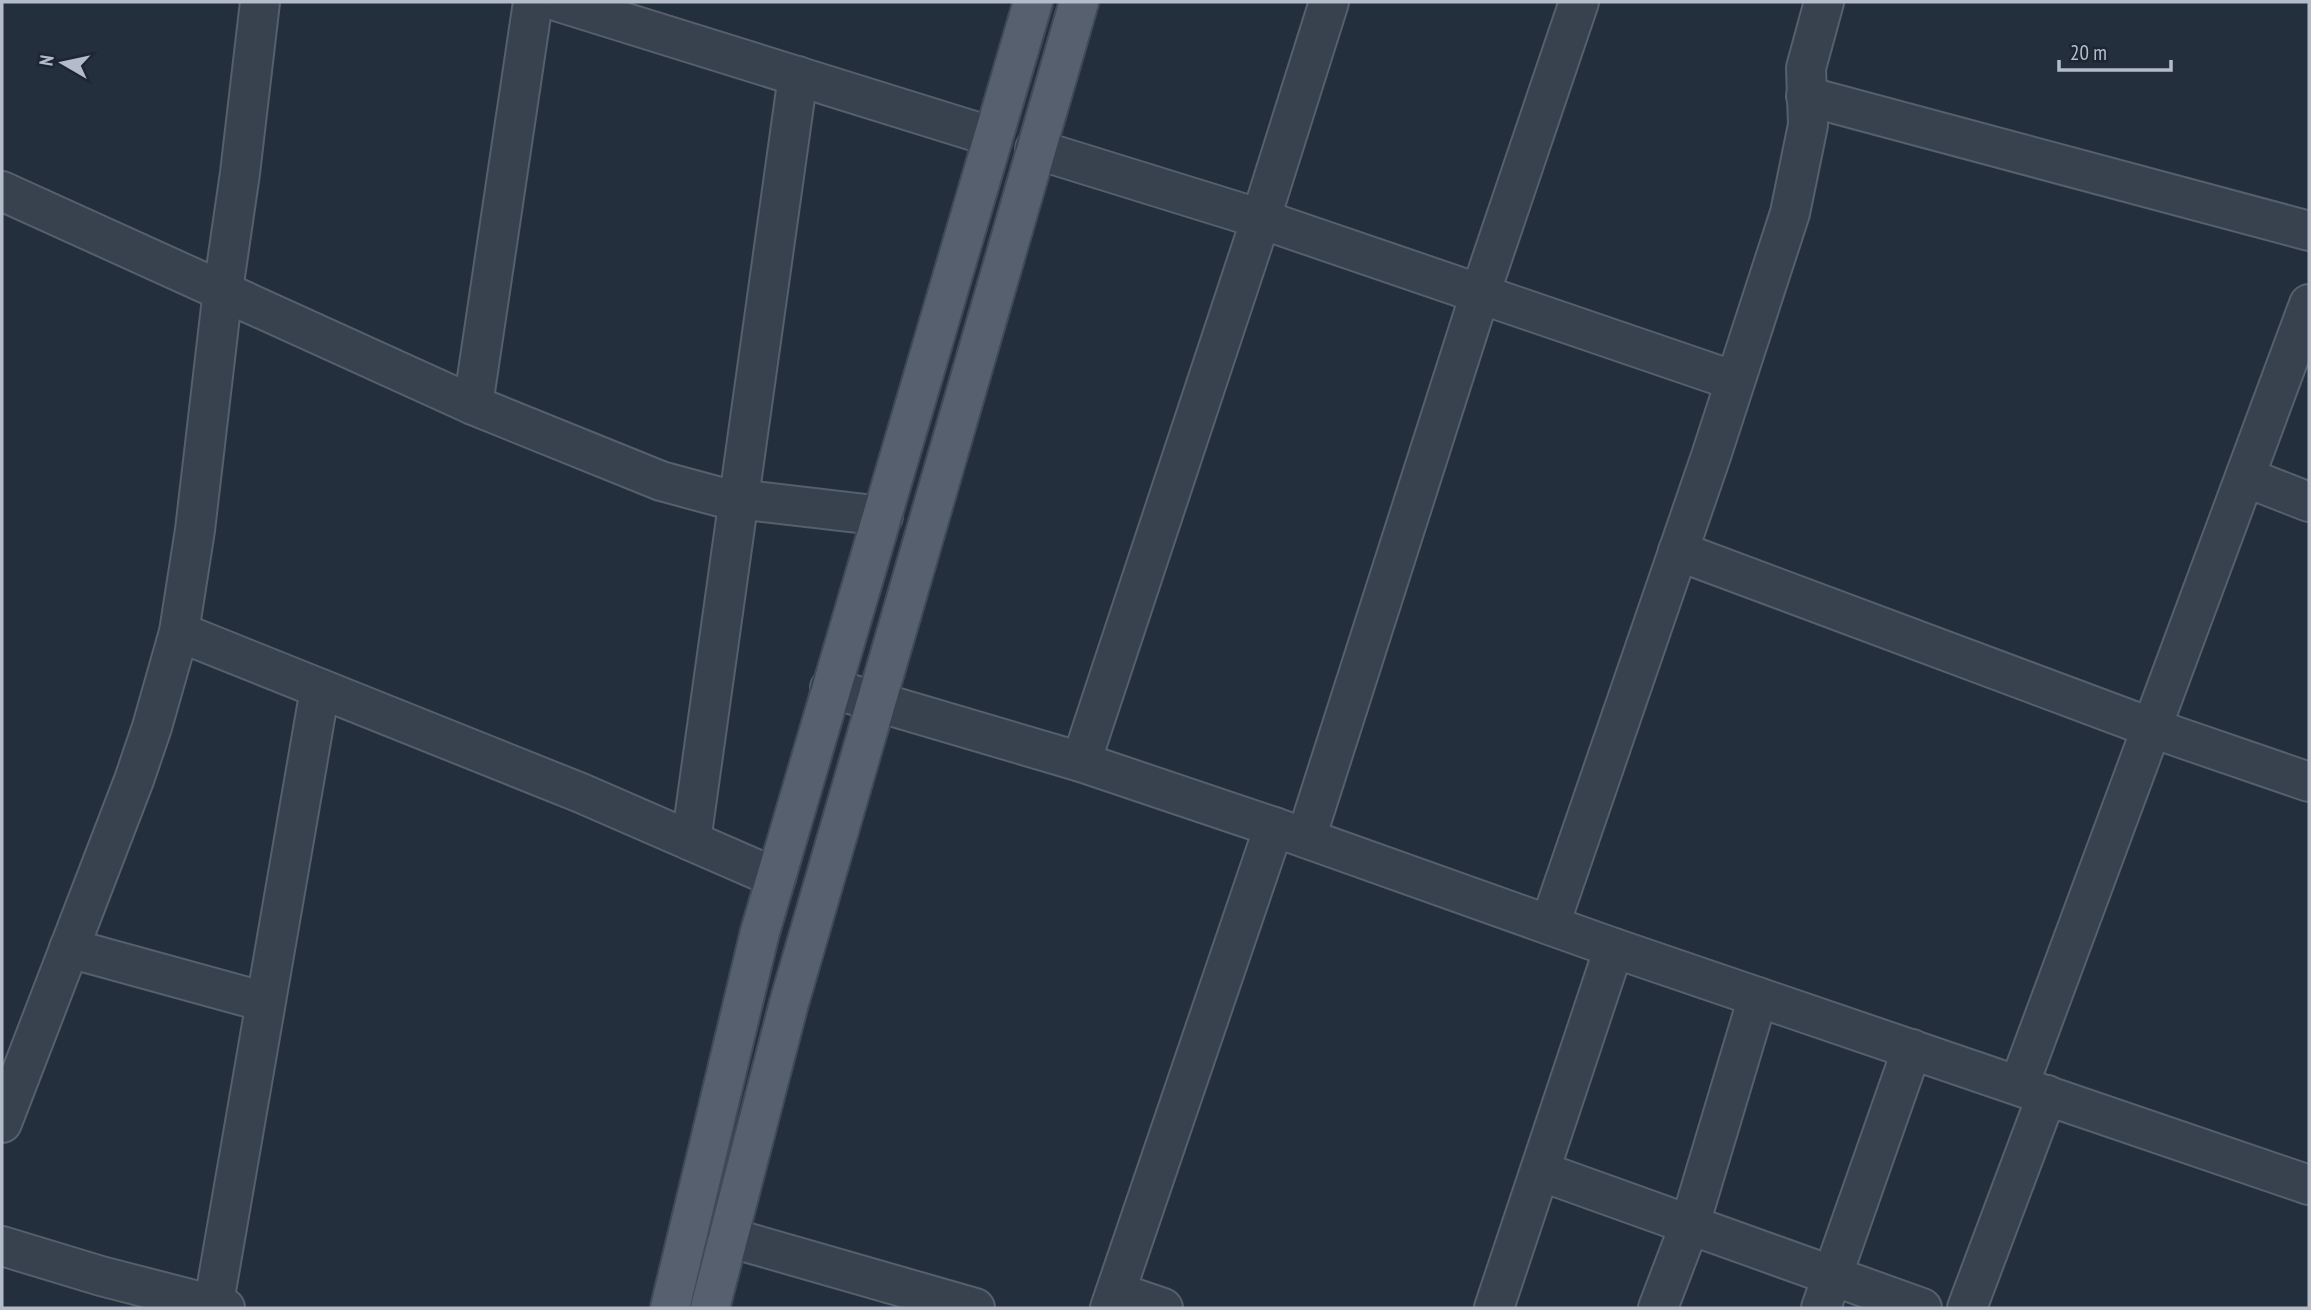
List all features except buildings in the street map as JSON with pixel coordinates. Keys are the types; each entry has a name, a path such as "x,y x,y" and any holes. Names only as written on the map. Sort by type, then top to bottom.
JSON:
{"main road":[{"path":"670,1308 760,932 1033,2"},
{"path":"710,1308 789,1003 1079,2"}],"street":[{"path":"2,1123 152,727 179,632 195,530 260,2"},
{"path":"473,405 533,2"},
{"path":"559,2 993,137"},
{"path":"1081,762 1261,219 1329,2"},
{"path":"1163,1308 1113,1300 1290,832 1480,294 1579,2"},
{"path":"1550,924 1790,213 1808,125 1806,68 1824,2"},
{"path":"691,841 798,76"},
{"path":"1806,96 2309,231"},
{"path":"1035,149 1261,219 1735,381"},
{"path":"2,191 473,405 661,481 704,494 738,500 883,516"},
{"path":"1967,1308 2033,1090 2152,728 2309,304"},
{"path":"2245,477 2309,502"},
{"path":"1678,551 2152,728 2309,782"},
{"path":"179,632 581,793 776,878"},
{"path":"830,688 1081,762 1290,832 1614,948 2309,1185"},
{"path":"2,1246 217,1307 265,1002 320,689"},
{"path":"69,948 265,1002"},
{"path":"1494,1308 1614,948"},
{"path":"1658,1308 1690,1224 1758,997"},
{"path":"1826,1292 1912,1049"},
{"path":"1539,1171 1690,1224 1826,1292 1922,1308"},
{"path":"728,1237 975,1308"}]}
